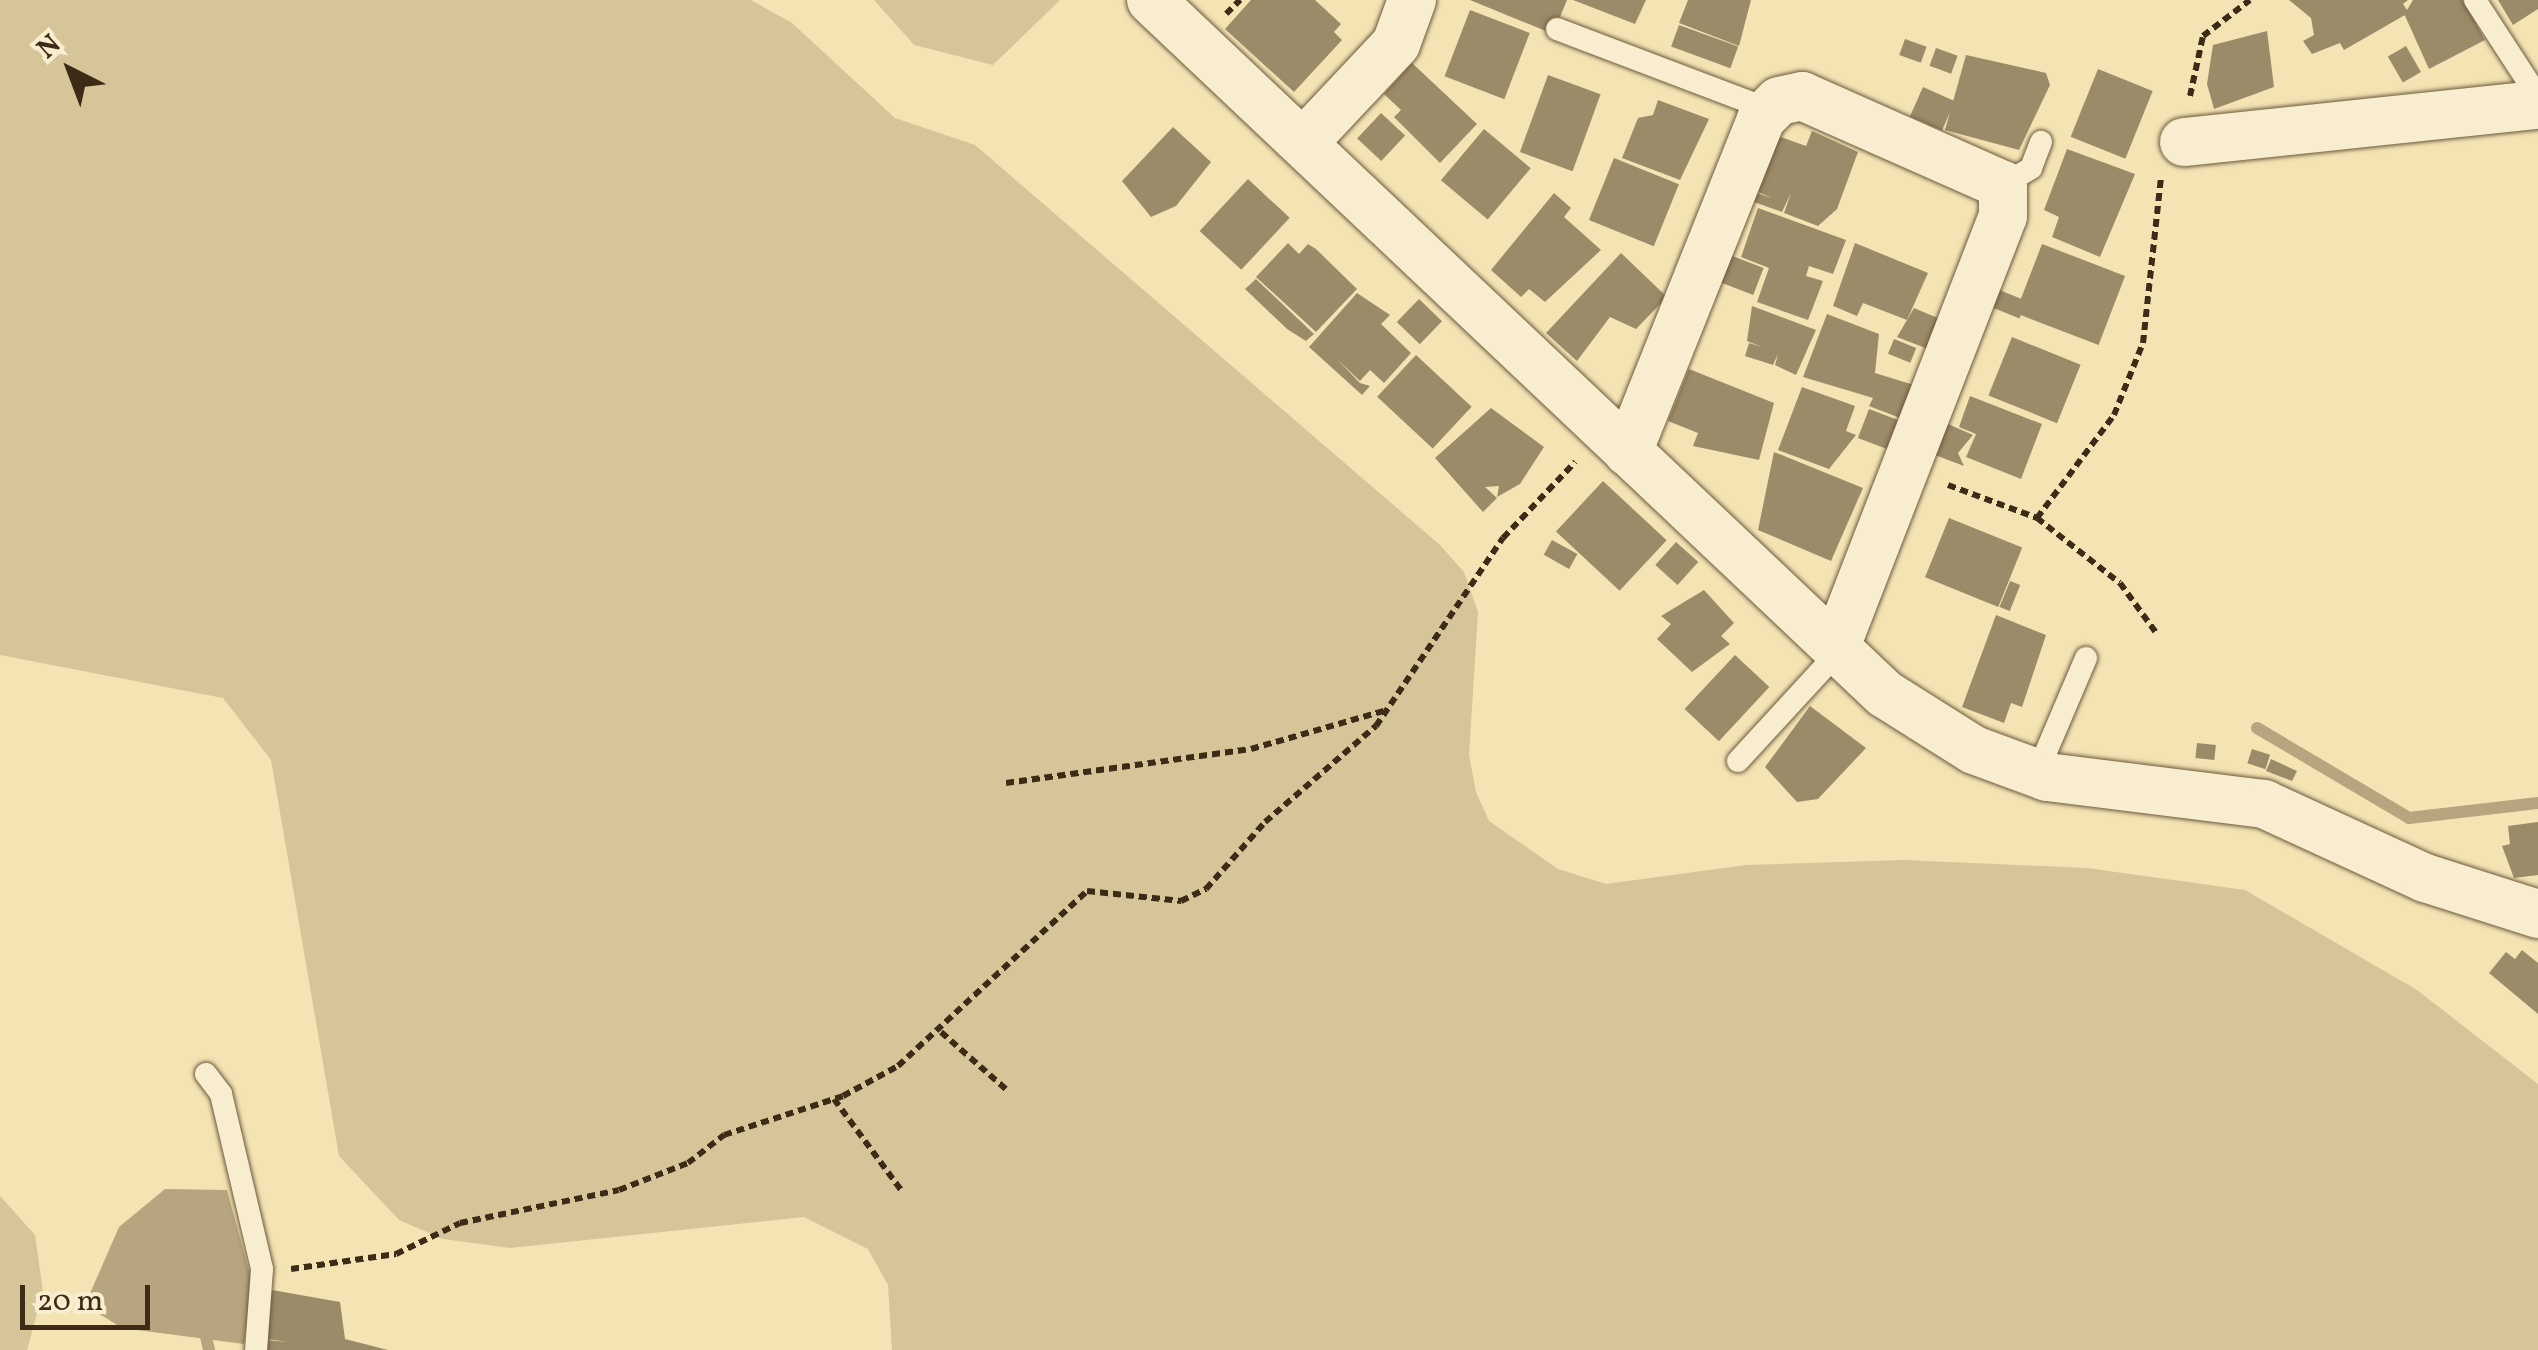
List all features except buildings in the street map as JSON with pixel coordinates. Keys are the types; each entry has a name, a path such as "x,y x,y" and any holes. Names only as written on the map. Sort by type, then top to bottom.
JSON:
{"street":[{"path":"1151,0 1885,694 1960,741 2037,773 2264,804 2425,878 2538,914"},
{"path":"1303,143 1396,44 1412,0"},
{"path":"1616,442 1770,110 1802,96 2003,185 2003,216 1839,647"},
{"path":"2184,140 2538,105"}],"lane":[{"path":"2475,0 2538,97"},
{"path":"1558,29 1770,110"},
{"path":"2003,185 2031,168 2041,142"},
{"path":"1738,761 1839,647"},
{"path":"2037,773 2086,658"},
{"path":"206,1074 221,1094 261,1277 256,1350"}],"path":[{"path":"2037,518 2114,416 2143,342 2158,185 2184,140 2200,42 2250,0"},
{"path":"261,1277 396,1254 460,1222 619,1190 688,1163 724,1135 834,1099 941,1032 1087,891 1181,902 1206,889 1387,710 1503,538 1616,442"},
{"path":"1905,469 2037,518 2120,583 2157,634"},
{"path":"1006,782 1251,749 1387,710"},
{"path":"941,1032 1008,1091"},
{"path":"834,1099 901,1190"}],"shaded area":[{"path":"0,0 751,0 792,23 895,118 975,145 1440,545 1464,572 1478,612 1469,755 1476,792 1489,821 1558,869 1606,884 1746,865 1904,860 2087,868 2245,890 2417,990 2538,1084 2538,1350 892,1350 888,1285 868,1249 804,1217 510,1248 443,1239 399,1220 339,1156 271,760 223,698 0,655"},
{"path":"874,0 1060,0 993,65 914,45"},
{"path":"165,1189 227,1190 252,1282 244,1344 122,1328 85,1305 119,1227"},
{"path":"0,1196 35,1235 43,1292 27,1350 0,1350"}],"waterway":[{"path":"2257,728 2409,818 2538,803"},
{"path":"204,1328 209,1350"}]}
